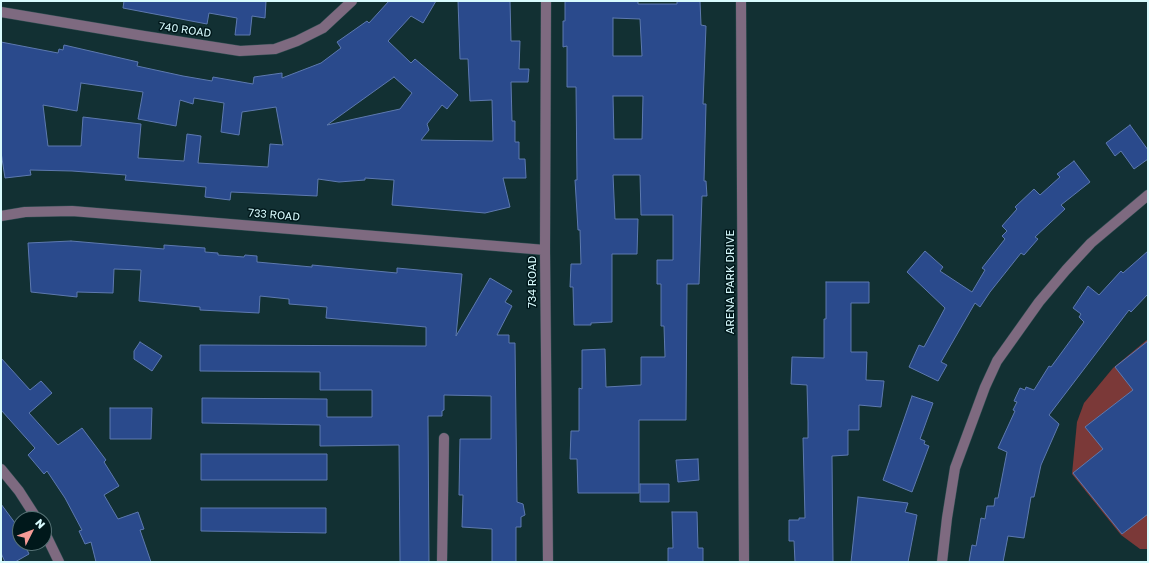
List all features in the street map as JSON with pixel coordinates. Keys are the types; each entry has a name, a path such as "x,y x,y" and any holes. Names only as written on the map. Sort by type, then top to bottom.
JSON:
{"street":[{"name":"740 ROAD","path":"1,12 240,51 275,49 297,41 323,28 352,1"},
{"name":"734 ROAD","path":"546,1 545,250 548,562"},
{"name":"ARENA PARK DRIVE","path":"741,1 744,562"},
{"path":"942,562 955,468 984,387 997,362 1039,302 1066,270 1091,243 1148,195"},
{"name":"733 ROAD","path":"1,216 25,212 72,211 545,250"},
{"path":"442,562 444,438"},
{"path":"1,469 19,491 32,511"},
{"path":"52,548 59,562"}],"shaded area":[{"path":"1148,339 1148,549 1140,549 1121,535 1072,474 1077,422 1084,403 1113,368"}],"building":[{"path":"124,1 266,1 265,18 252,16 250,35 235,35 237,18 209,13 207,24 123,8"},
{"path":"389,1 436,1 423,23 411,16 388,41 411,63 415,59 458,95 447,109 442,105 427,124 429,130 421,140 493,141 492,100 470,101 468,59 460,59 458,1 510,1 511,41 520,41 519,69 529,69 528,82 511,82 512,121 515,121 515,142 519,142 519,159 525,159 526,178 503,178 510,207 485,213 392,205 394,180 365,178 365,180 339,182 318,179 317,196 231,192 230,200 205,197 206,187 125,180 126,175 30,170 31,175 5,178 1,152 1,42 58,53 59,49 63,50 64,45 138,62 137,66 183,76 212,81 213,77 253,84 254,77 282,73 282,78 321,63 341,48 337,42 367,21 369,23","holes":["394,77 412,93 400,109 327,125","81,83 143,92 138,119 176,126 180,100 193,104 194,98 224,103 221,132 239,135 242,112 276,107 283,145 270,144 268,167 198,163 201,136 187,134 184,161 138,158 141,124 83,117 81,146 48,146 43,105 77,111"]},
{"path":"565,1 638,1 638,4 677,4 677,1 700,1 701,25 706,26 703,104 706,104 704,181 706,181 707,196 702,196 699,284 687,284 686,420 639,420 639,493 578,493 577,459 570,459 571,431 579,431 579,388 582,389 582,350 605,349 606,387 641,385 641,357 665,357 664,326 661,326 661,284 657,284 657,260 673,260 673,215 641,215 640,175 613,175 615,219 638,219 637,254 612,254 612,322 591,323 591,325 574,325 573,287 570,287 571,264 581,264 580,230 578,230 575,180 577,180 576,87 567,87 567,46 563,47 563,21 565,21","holes":["613,18 640,19 642,56 613,56","613,96 643,96 642,139 614,139"]},
{"path":"1130,125 1148,150 1148,159 1134,169 1121,151 1115,156 1106,143"},
{"path":"1074,161 1090,182 1061,205 1065,209 1035,237 1038,239 1024,255 1021,253 980,307 975,303 941,362 947,365 938,381 909,367 919,345 924,347 945,308 907,272 925,251 943,267 940,271 972,292 985,270 982,268 1005,239 1002,236 1007,231 1002,226 1017,209 1015,207 1034,189 1040,195 1060,177 1057,174"},
{"path":"71,241 164,249 164,245 205,248 205,252 218,253 218,255 244,257 245,255 257,256 257,262 312,267 312,265 397,273 397,268 462,274 456,336 490,278 512,291 505,302 512,306 497,335 509,335 509,343 515,343 517,502 523,504 525,515 521,517 521,527 516,527 516,562 492,562 492,529 462,527 463,495 459,495 460,439 491,439 491,396 444,395 444,410 442,411 442,416 428,416 429,562 400,562 399,445 320,446 320,425 202,423 202,398 327,399 327,417 372,417 372,390 320,390 320,372 200,371 200,345 426,346 426,327 326,318 327,307 289,304 289,299 260,296 259,313 200,310 200,307 139,301 141,270 114,269 113,293 77,292 77,297 31,292 28,243"},
{"path":"1148,251 1148,294 1131,312 1129,310 1049,415 1059,424 1041,465 1034,497 1031,497 1024,538 1008,536 1003,562 969,562 972,545 976,546 981,518 985,519 987,506 994,506 995,498 998,498 1007,452 998,448 1015,411 1013,410 1017,402 1014,401 1020,388 1025,390 1026,387 1034,390 1049,366 1051,367 1084,322 1079,317 1081,314 1073,308 1088,286 1099,295 1121,271 1123,273"},
{"path":"826,282 869,282 869,303 851,303 851,352 867,352 866,380 884,381 881,407 859,405 859,430 848,430 848,455 832,456 833,562 795,562 794,541 789,541 789,520 799,520 799,518 805,518 803,438 808,438 808,422 807,385 791,384 792,357 824,358"},
{"path":"1148,341 1148,514 1122,534 1073,473 1103,449 1085,427 1133,390 1115,367"},
{"path":"140,342 162,356 152,371 134,359 134,351"},
{"path":"1,358 30,390 41,381 52,393 29,413 58,445 82,428 106,460 104,462 119,486 104,495 118,519 138,512 144,529 140,530 151,562 96,562 91,542 85,544 79,531 82,530 65,498 47,471 44,474 28,455 35,448 1,410"},
{"path":"912,396 933,403 920,439 925,441 924,444 929,446 912,492 883,480"},
{"path":"110,408 152,408 151,439 110,439"},
{"path":"201,454 327,454 327,480 201,480"},
{"path":"698,459 699,480 678,482 676,460"},
{"path":"640,484 669,484 669,502 640,502"},
{"path":"858,497 908,503 905,512 917,515 908,562 851,562"},
{"path":"1,504 12,519 12,551 28,551 29,554 15,562 5,562 1,553"},
{"path":"201,508 326,508 326,533 201,531"},
{"path":"672,512 697,512 698,548 703,548 703,562 668,562 668,548 673,548"}]}
